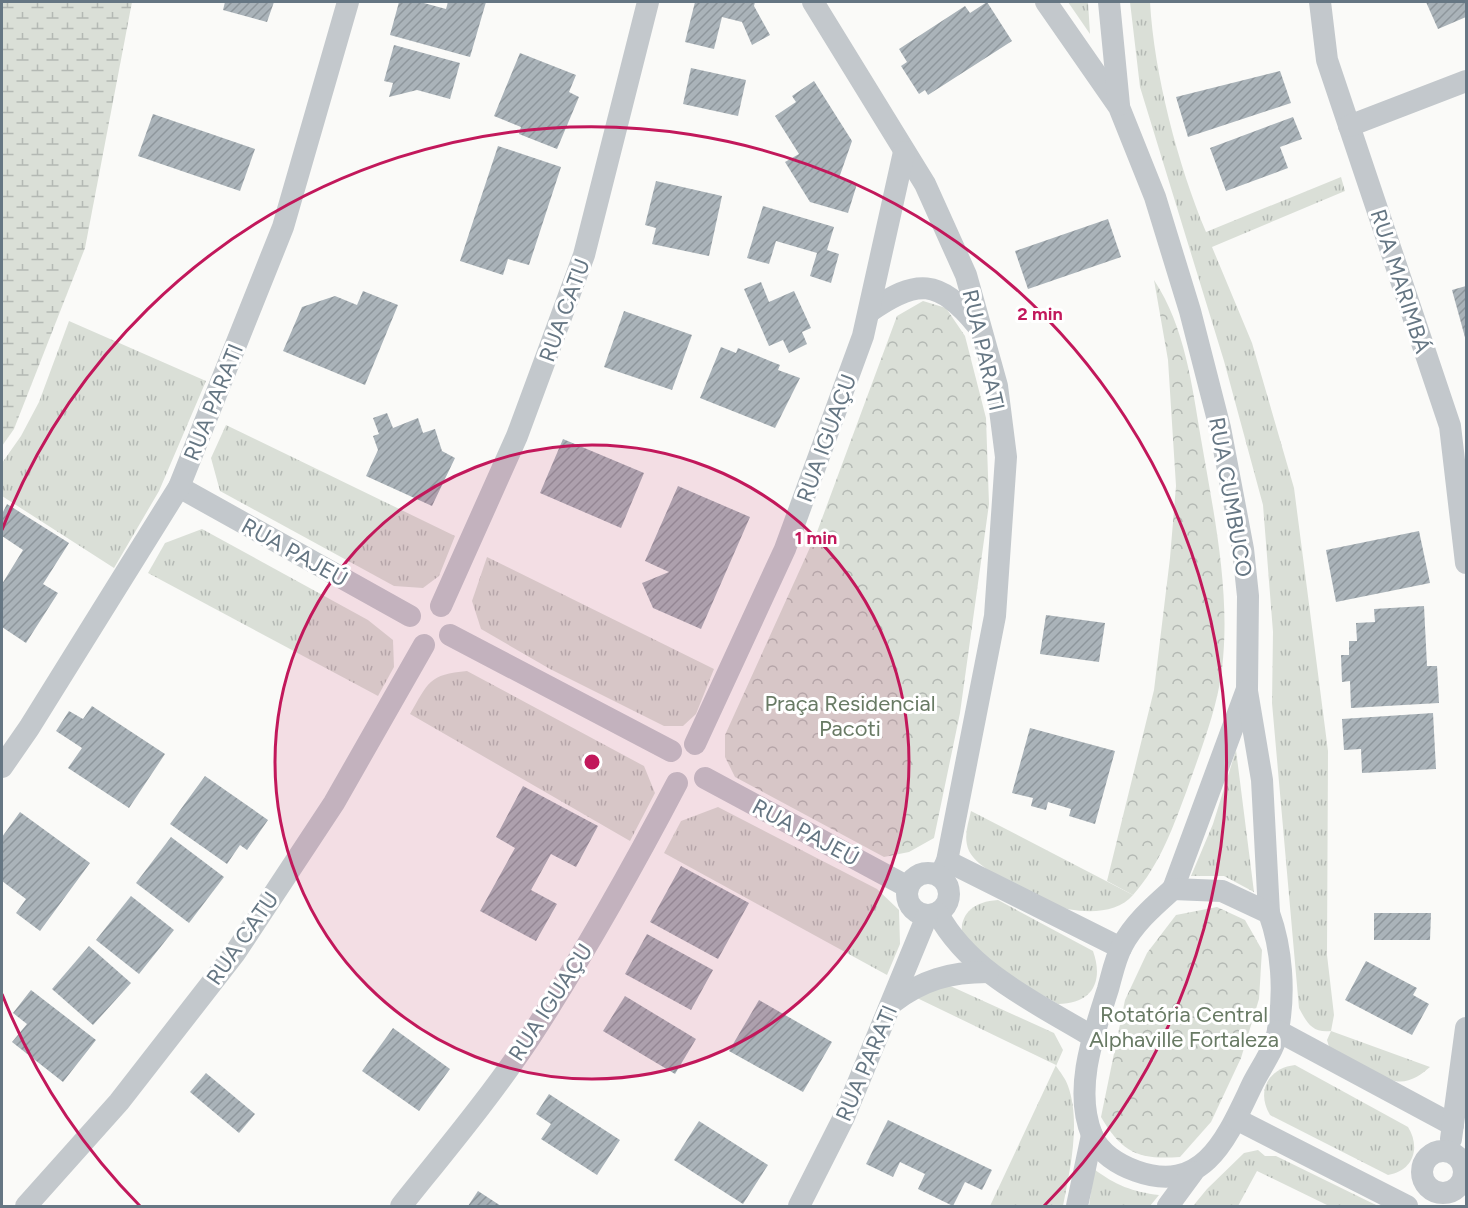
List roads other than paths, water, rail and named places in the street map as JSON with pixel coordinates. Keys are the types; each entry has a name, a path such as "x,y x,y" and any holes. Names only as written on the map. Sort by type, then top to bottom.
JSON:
{"street":[{"name":"RUA PARATI","path":"2,767 29,728 179,487 283,227 348,2"},
{"name":"RUA CATU","path":"441,606 518,436 584,255 648,2"},
{"name":"RUA PARATI","path":"813,2 925,184 962,264 997,386 1006,457 994,616 944,868"},
{"name":"RUA CUMBUCO","path":"1046,2 1119,107 1155,197 1190,311 1220,428 1244,561 1248,596 1247,689 1173,889"},
{"name":"RUA CUMBUCO","path":"1109,2 1119,107"},
{"name":"RUA MARIMBÁ","path":"1320,2 1327,60 1458,424 1467,563"},
{"path":"1349,126 1467,81"},
{"name":"RUA IGUAÇU","path":"695,744 785,549 863,336 904,152"},
{"path":"869,312 889,298 906,290 927,288 945,292 959,303 981,330"},
{"name":"RUA PAJEÚ","path":"179,487 411,616"},
{"path":"424,604 441,606 451,618 450,634 443,642 424,645 414,638 409,628 411,616 424,604"},
{"path":"450,634 671,751"},
{"name":"RUA CATU","path":"26,1206 119,1102 235,953 334,803 424,645"},
{"path":"1168,1206 1193,1172 1214,1154 1236,1119 1278,1032 1281,970 1277,936 1269,913 1262,780 1247,689"},
{"path":"686,743 695,744 703,749 709,758 710,768 705,778 697,784 687,786 677,783 668,774 666,762 671,751 686,743"},
{"name":"RUA PAJEÚ","path":"705,778 908,887"},
{"name":"RUA IGUAÇU","path":"401,1206 468,1123 530,1037 626,880 677,783"},
{"path":"933,915 947,906 950,895 944,868"},
{"path":"1093,1037 988,972 966,953 933,915 915,911 907,900 908,887 921,874 944,868 1121,948"},
{"path":"1193,1172 1175,1178 1156,1178 1119,1164 1097,1144 1092,1135 1084,1090 1093,1037 1121,948 1133,928 1173,889 1222,891 1269,913"},
{"name":"RUA PARATI","path":"799,1206 844,1117 891,1004 933,915"},
{"path":"891,1004 912,988 931,980 966,972 988,972"},
{"path":"1450,1152 1467,1028"},
{"path":"1278,1032 1453,1125"},
{"path":"1236,1119 1407,1206"},
{"path":"1077,1206 1092,1135"},
{"path":"1437,1151 1450,1152 1458,1157 1464,1166 1466,1176 1452,1192 1428,1199 1421,1169 1426,1158 1437,1151"}],"park label":[{"name":"Praça Residencial Pacoti","path":"850,716"},
{"name":"Rotatória Central Alphaville Fortaleza","path":"1184,1026"}]}
